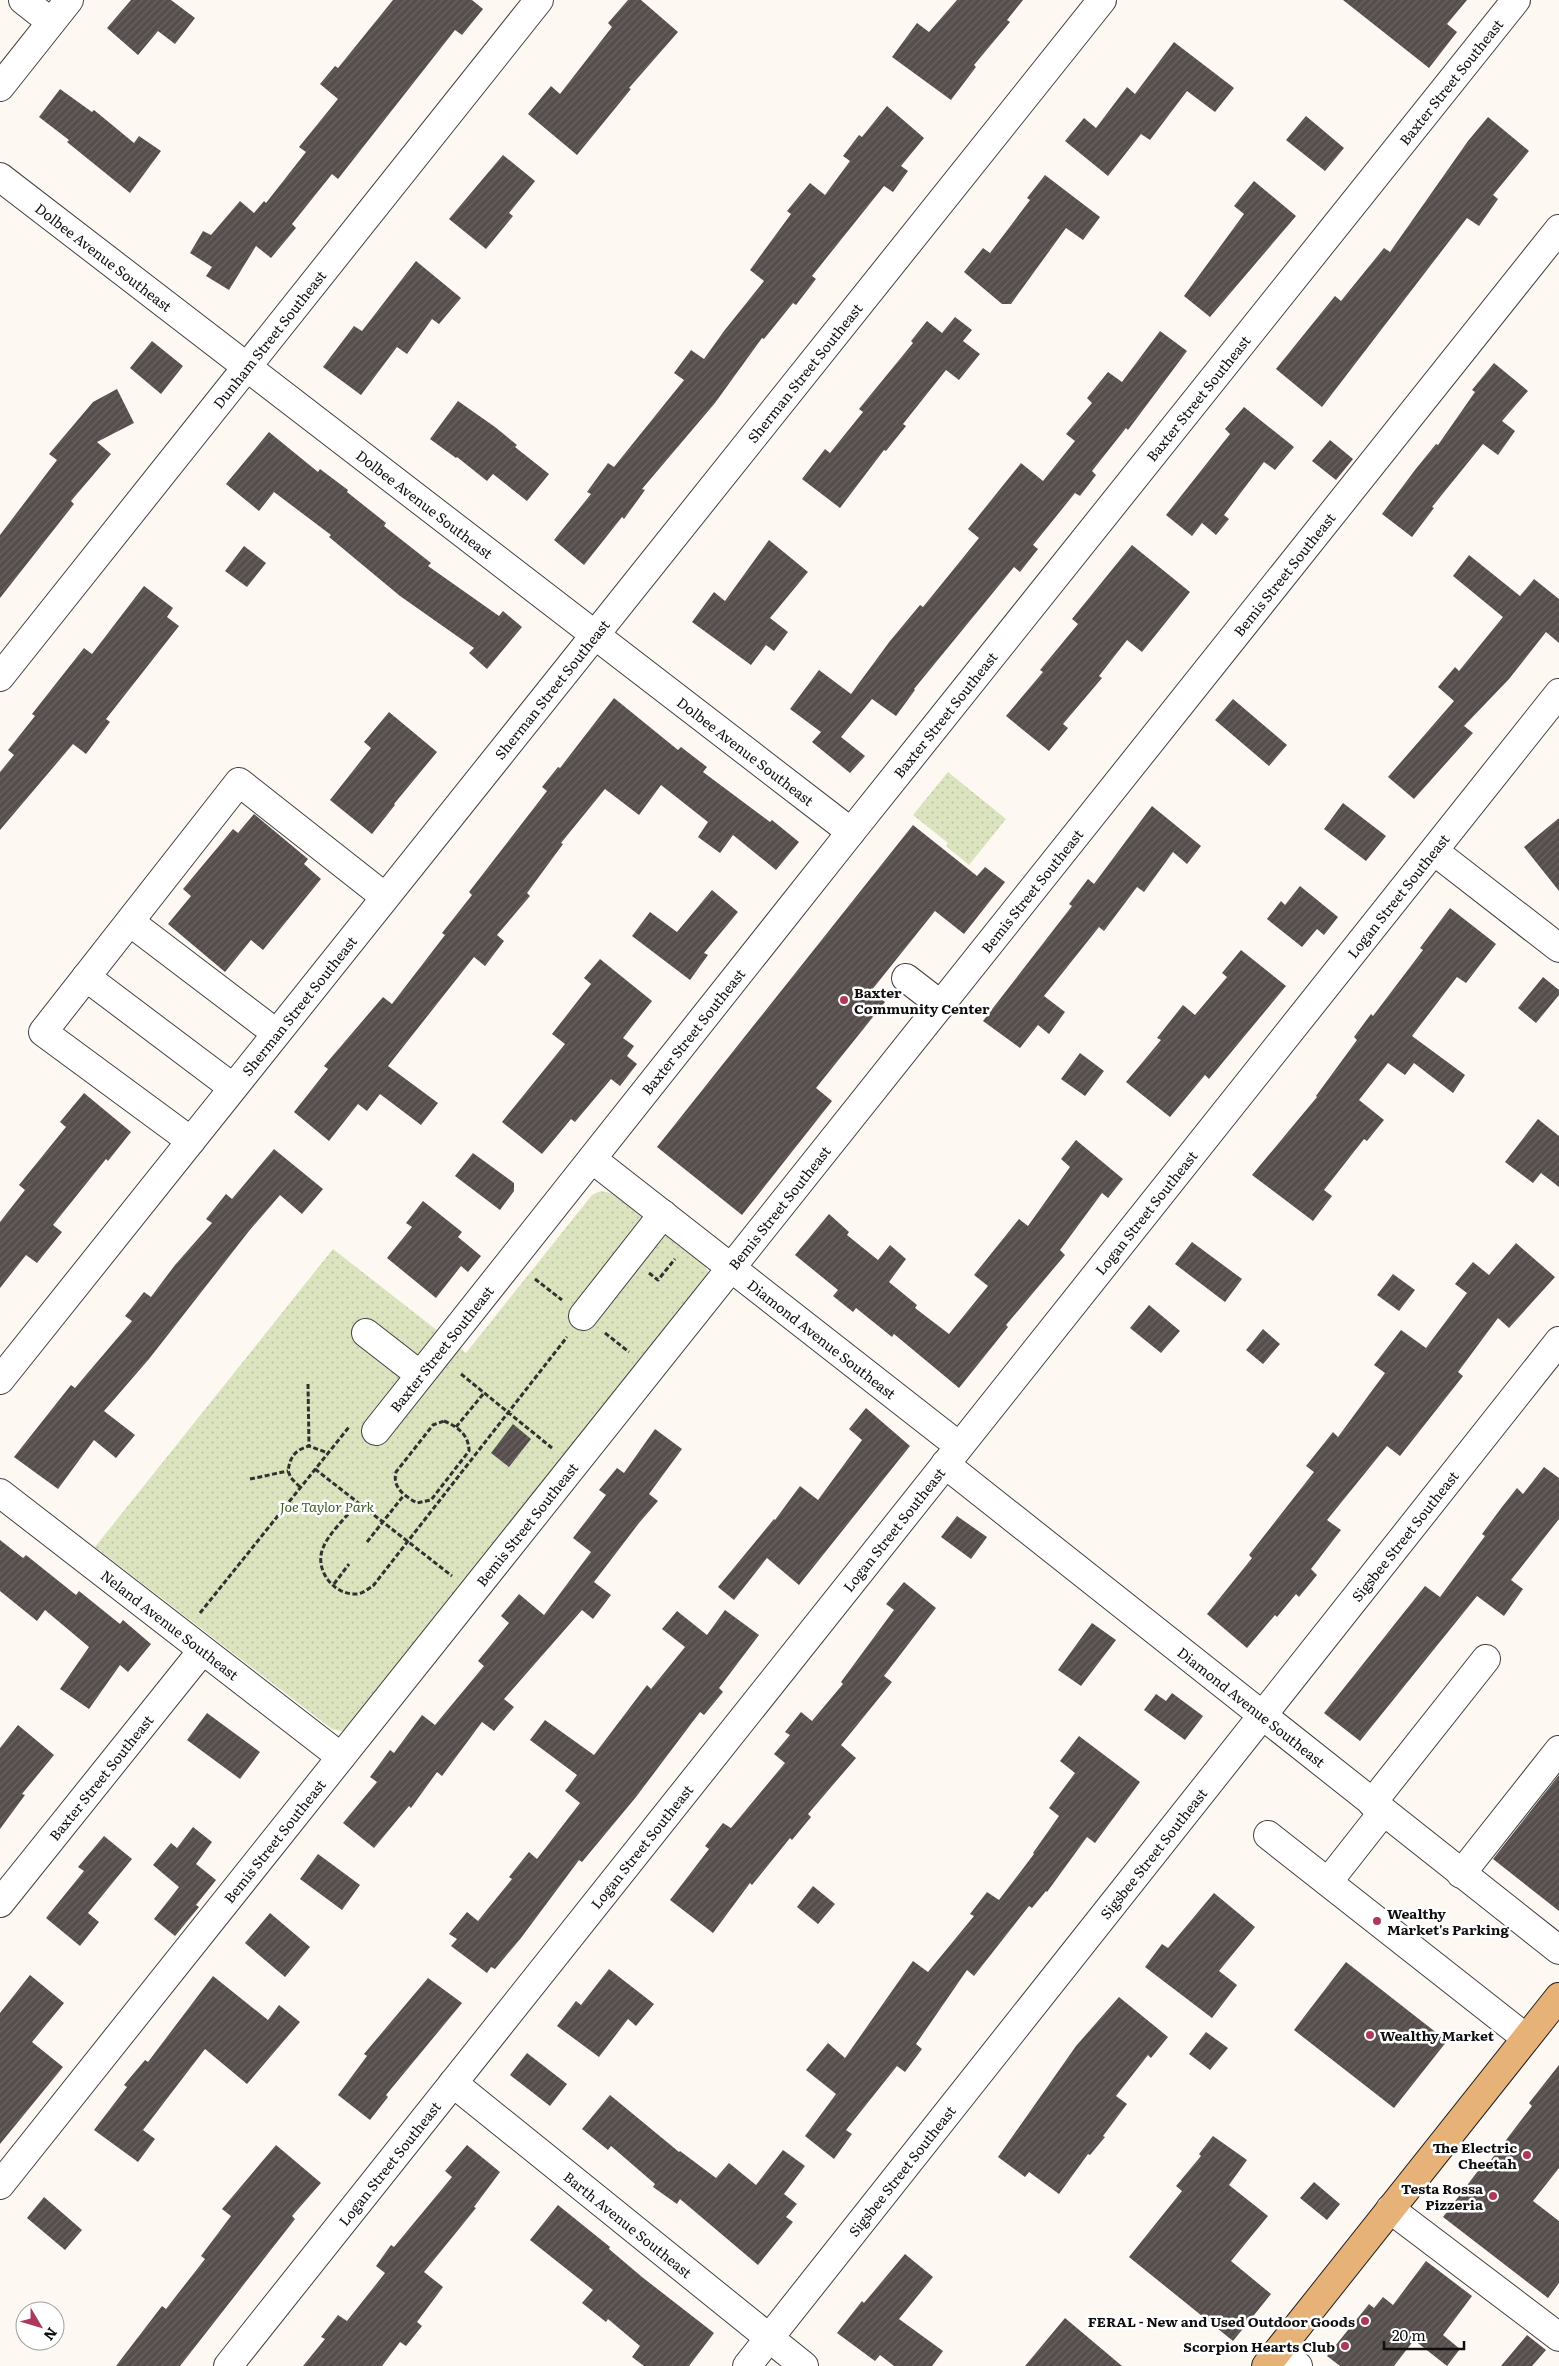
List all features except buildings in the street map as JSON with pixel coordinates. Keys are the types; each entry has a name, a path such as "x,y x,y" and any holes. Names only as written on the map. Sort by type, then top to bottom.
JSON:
{"main road":[{"path":"1280,2361 1390,2209 1559,1997"}],"street":[{"path":"24,0 51,22"},
{"path":"0,86 69,0"},
{"name":"Dunham Street Southeast","path":"0,677 539,0"},
{"name":"Sherman Street Southeast","path":"0,1380 232,1087 1102,0"},
{"name":"Baxter Street Southeast","path":"364,1427 420,1375 1516,0"},
{"name":"Dolbee Avenue Southeast","path":"0,177 851,832"},
{"name":"Bemis Street Southeast","path":"0,2185 1559,229"},
{"name":"Logan Street Southeast","path":"228,2366 1559,693"},
{"path":"191,1141 43,1032 239,782 385,897"},
{"path":"1434,851 1559,948"},
{"path":"130,922 276,1034"},
{"path":"86,977 232,1087"},
{"path":"906,978 941,1005"},
{"name":"Diamond Avenue Southeast","path":"592,1159 732,1267 1262,1716 1460,1874 1559,1950"},
{"path":"577,1324 663,1214"},
{"path":"366,1333 420,1375"},
{"name":"Sigsbee Street Southeast","path":"747,2366 1559,1341"},
{"name":"Neland Avenue Southeast","path":"0,1493 341,1757"},
{"name":"Baxter Street Southeast","path":"0,1903 202,1651"},
{"path":"1328,1882 1378,1808 1486,1659"},
{"path":"1460,1874 1559,1750"},
{"path":"1268,1835 1526,2038"},
{"name":"Barth Avenue Southeast","path":"453,2083 804,2366"},
{"path":"1390,2209 1559,2337"}],"path":[{"path":"658,1280 678,1255"},
{"path":"358,1502 323,1547 320,1568 325,1578 344,1592 355,1594 364,1592 373,1586 577,1324"},
{"path":"461,1374 574,1465"},
{"path":"308,1384 309,1446"},
{"path":"456,1428 484,1393"},
{"path":"444,1420 456,1428 467,1439 469,1452 432,1500 417,1503 404,1495 396,1486 394,1479 396,1472 422,1438 437,1422 444,1420"},
{"path":"198,1615 328,1453 364,1427"},
{"path":"300,1487 291,1478 288,1470 293,1455 309,1446 328,1453"},
{"path":"315,1469 456,1580"},
{"path":"250,1479 288,1470"},
{"path":"367,1542 404,1495"},
{"path":"334,1584 349,1564"}],"green space":[{"path":"948,772 1006,819 969,865 946,846 948,843 913,815"},
{"name":"Joe Taylor Park","path":"601,1191 611,1193 705,1266 708,1272 707,1280 350,1728 342,1731 332,1729 95,1547 333,1249 466,1353 592,1195"}],"place":[{"name":"Baxter Community Center","path":"844,1000"},
{"name":"Wealthy Market's Parking","path":"1377,1921"},
{"name":"Wealthy Market","path":"1370,2035"},
{"name":"The Electric Cheetah","path":"1527,2155"},
{"name":"Testa Rossa Pizzeria","path":"1493,2196"},
{"name":"FERAL - New and Used Outdoor Goods","path":"1365,2321"},
{"name":"Scorpion Hearts Club","path":"1345,2346"}]}
